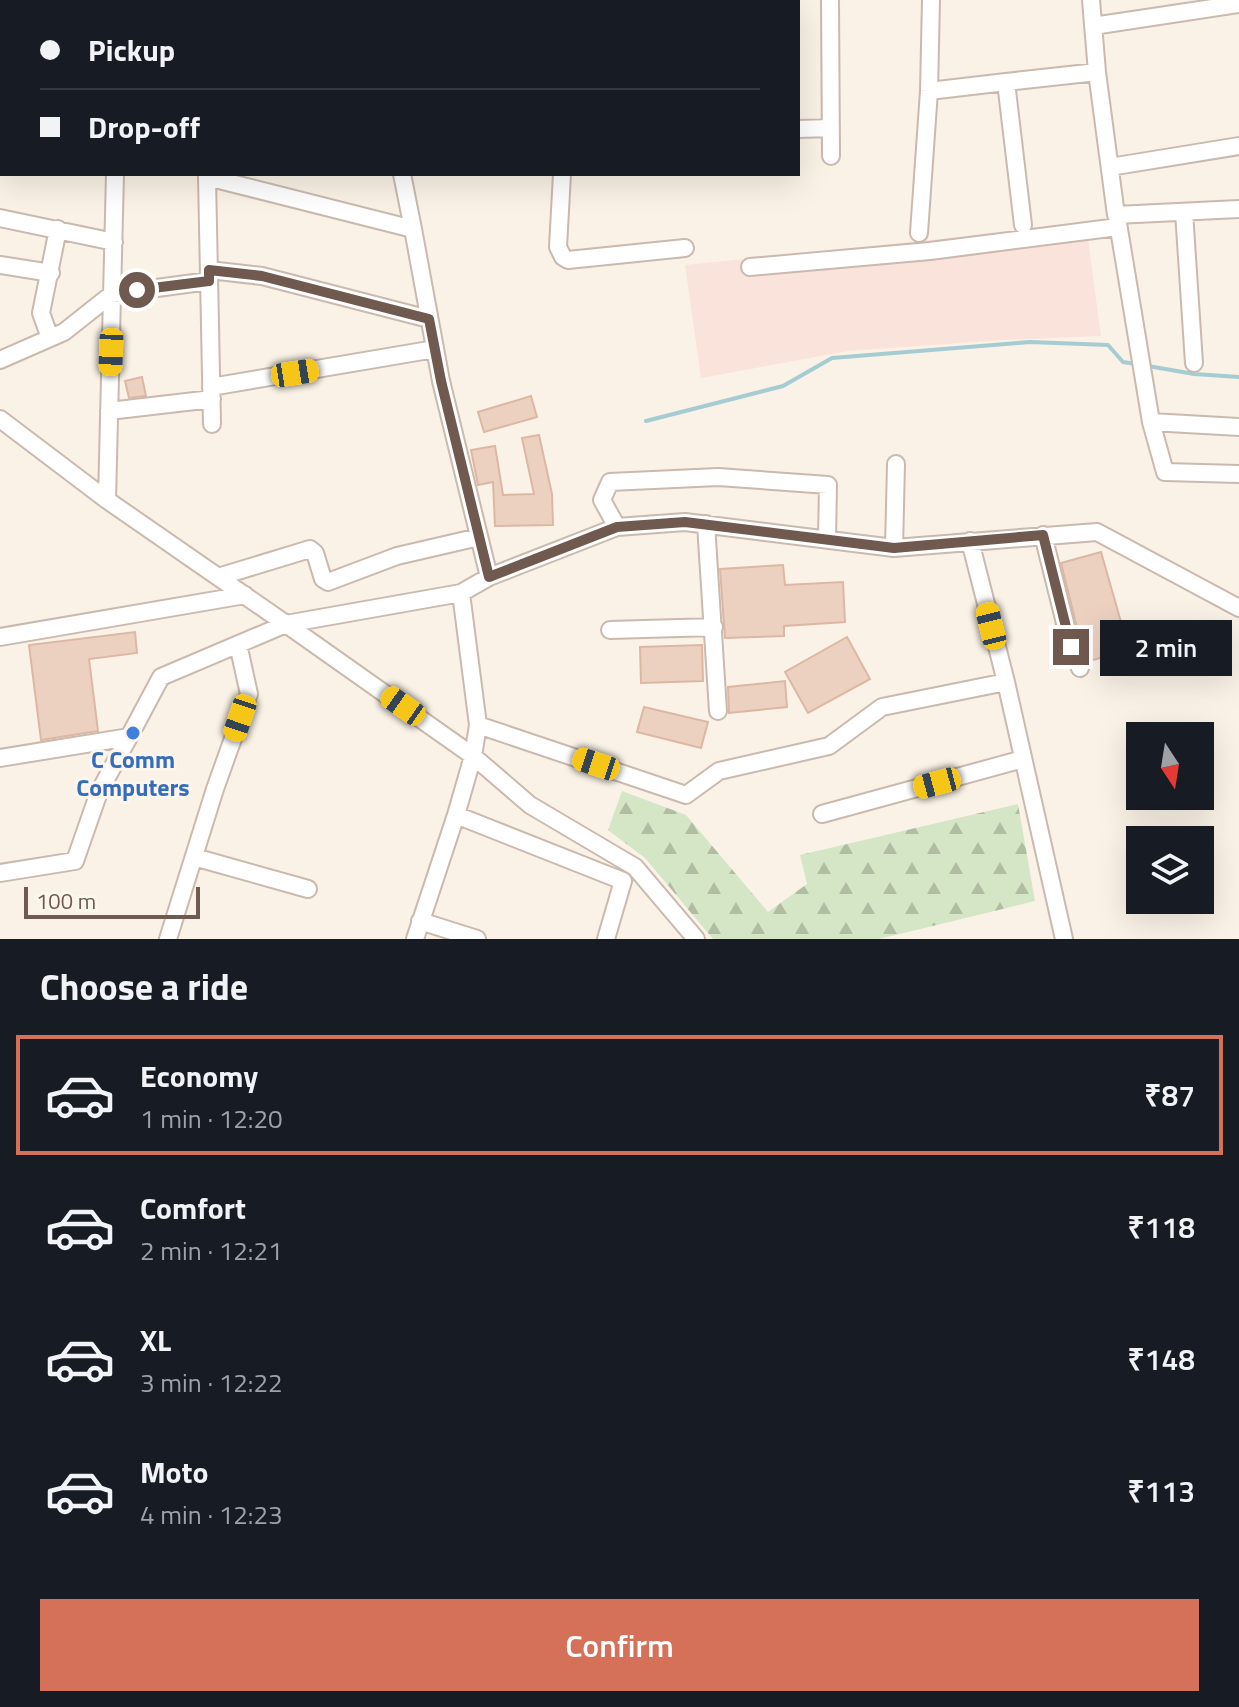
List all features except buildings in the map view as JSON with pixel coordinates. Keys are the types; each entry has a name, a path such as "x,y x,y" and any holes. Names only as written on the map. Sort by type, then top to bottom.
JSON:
{"street":[{"path":"830,0 831,156"},
{"path":"919,233 929,91 931,0"},
{"path":"1091,0 1097,72 1117,221 1151,422 1165,472 1239,474"},
{"path":"1093,26 1239,4"},
{"path":"929,91 1097,72"},
{"path":"1006,82 1023,225"},
{"path":"800,129 831,128"},
{"path":"1110,167 1239,146"},
{"path":"107,500 115,176"},
{"path":"212,424 207,176 413,229"},
{"path":"402,176 435,349 489,577"},
{"path":"562,176 558,247 568,260 685,248"},
{"path":"750,267 930,251 1117,221 1239,209"},
{"path":"1184,212 1194,363"},
{"path":"0,218 114,242"},
{"path":"50,338 41,313 58,229"},
{"path":"0,265 51,273"},
{"path":"0,360 64,332 112,294 209,276 262,276 429,319"},
{"path":"109,411 435,349"},
{"path":"0,419 107,500 473,756 530,805 635,867 696,939"},
{"path":"1151,422 1239,427"},
{"path":"894,548 896,464"},
{"path":"617,527 602,500 610,482 718,477 828,485 827,539"},
{"path":"0,873 75,861 99,792 161,677 286,624 461,593 489,577 617,527 685,522 894,548 1097,532 1239,608"},
{"path":"706,524 718,711"},
{"path":"1043,535 1071,647 1080,668"},
{"path":"218,577 310,549 315,553 323,579 328,582 397,556 479,537"},
{"path":"970,541 1006,682 1064,939"},
{"path":"415,939 456,815 473,756 478,725 461,593"},
{"path":"0,637 245,595"},
{"path":"610,630 714,627"},
{"path":"168,939 249,694 238,644"},
{"path":"478,725 686,795 719,771 829,746 882,707 1006,682"},
{"path":"0,758 129,737"},
{"path":"822,814 1023,759"},
{"path":"456,815 623,881 606,939"},
{"path":"194,857 308,889"},
{"path":"420,921 477,939"}],"shaded area":[{"path":"1086,224 1101,336 848,351 701,378 685,265"}],"green space":[{"path":"622,791 686,815 768,912 807,884 800,855 1018,804 1035,901 879,939 713,939 645,858 608,830"}],"waterway":[{"path":"646,421 783,386 832,358 1030,342 1108,345 1123,362 1136,364"},
{"path":"1148,366 1194,374 1239,377"}],"place":[{"name":"C Comm Computers","path":"133,733"}],"route":[{"path":"137,290 209,281 209,270 262,276 429,319 489,577 617,527 685,522 894,548 1043,535 1071,647"}]}
